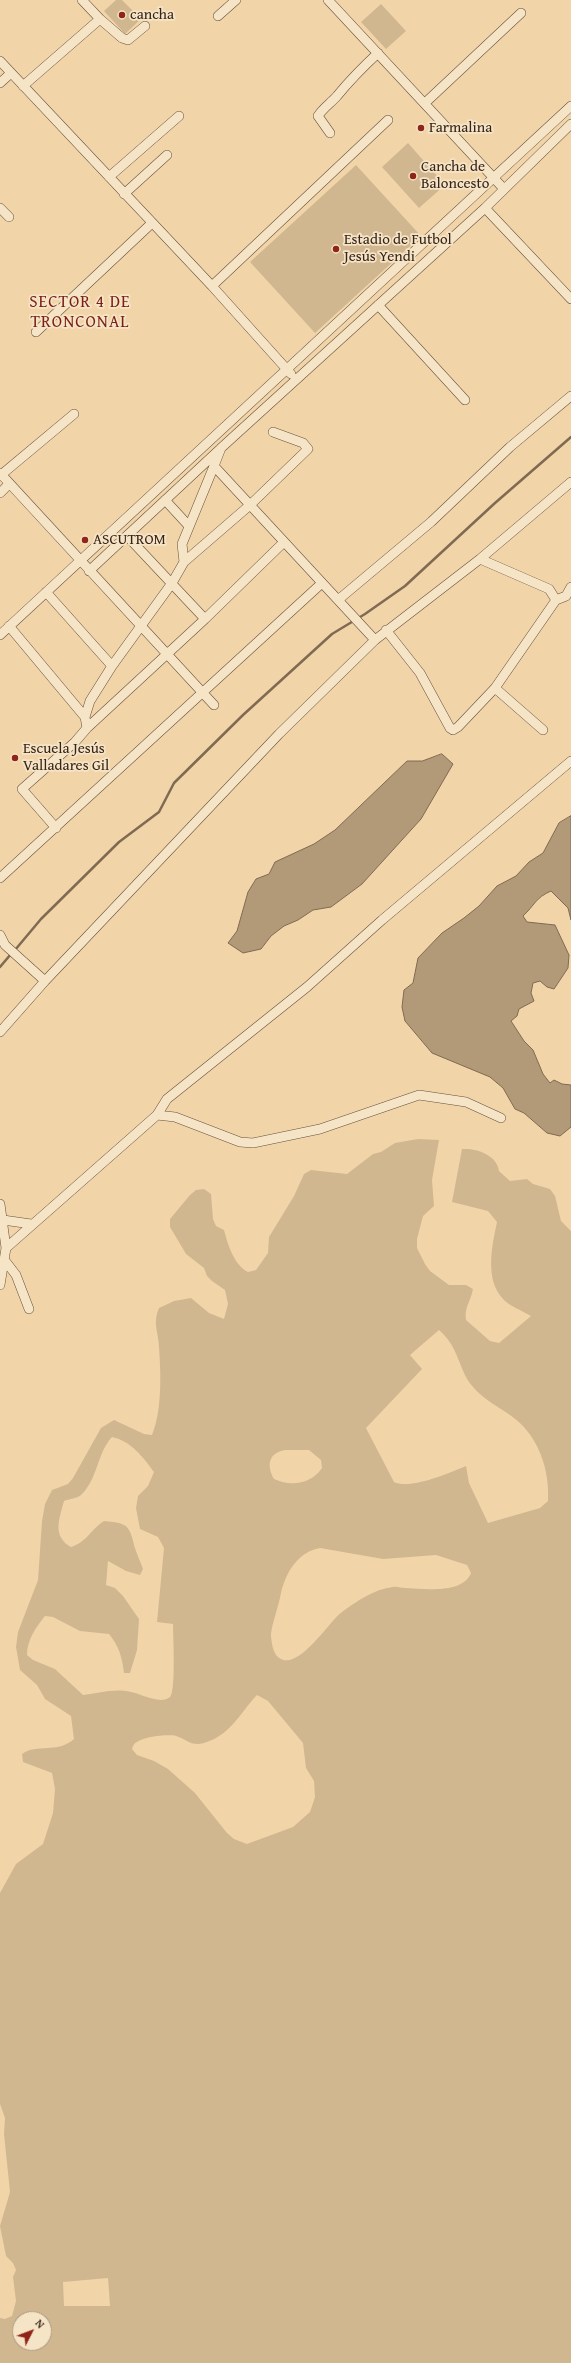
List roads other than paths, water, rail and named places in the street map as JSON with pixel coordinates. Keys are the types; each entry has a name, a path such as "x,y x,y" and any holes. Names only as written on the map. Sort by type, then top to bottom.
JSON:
{"street":[{"path":"82,0 100,19 122,38 128,40 145,26"},
{"path":"218,16 236,0"},
{"path":"328,0 504,189"},
{"path":"425,103 521,14"},
{"path":"24,86 100,19"},
{"path":"330,133 318,116 321,111 337,96 346,82 378,53"},
{"path":"0,61 212,286 296,380"},
{"path":"0,83 11,73"},
{"path":"0,635 571,106"},
{"path":"108,177 179,116"},
{"path":"212,286 388,120"},
{"path":"89,571 485,208 571,124"},
{"path":"124,194 167,155"},
{"path":"0,208 9,217"},
{"path":"485,208 571,299"},
{"path":"36,332 152,223"},
{"path":"378,305 465,400"},
{"path":"341,603 431,522 510,447 571,396"},
{"path":"74,414 1,474 79,561 214,705"},
{"path":"87,728 85,717 90,701 112,666 142,627 172,583 184,562 250,505 308,449 303,443 273,432"},
{"path":"184,562 182,544 188,525 222,448"},
{"path":"214,466 372,637"},
{"path":"0,1032 45,981 372,637 386,630 480,559 571,482"},
{"path":"0,493 9,484"},
{"path":"165,500 188,525"},
{"path":"127,536 205,619"},
{"path":"56,828 22,789 75,742 87,728 205,619 284,542"},
{"path":"480,559 549,589 556,600"},
{"path":"0,878 56,828 201,692 322,583"},
{"path":"386,630 420,673 453,730 495,688 556,600 566,596 571,587"},
{"path":"46,592 112,666"},
{"path":"9,626 85,717"},
{"path":"495,688 543,730"},
{"path":"6,1248 31,1224 157,1115 167,1099 307,987 382,920 571,761"},
{"path":"0,935 5,945 45,981"},
{"path":"157,1115 175,1117 240,1142 253,1143 320,1129 419,1096 466,1102 501,1118"},
{"path":"0,1204 4,1220 6,1248 6,1262 0,1285"},
{"path":"4,1220 31,1224"},
{"path":"6,1262 16,1275 29,1309"}],"waterway":[{"path":"15,950 41,919 119,842 159,812 174,783 243,715 332,634 365,614 405,586 495,503 571,437"},
{"path":"0,967 11,954"}],"place":[{"name":"cancha","path":"122,15"},
{"name":"Farmalina","path":"421,128"},
{"name":"Cancha de Baloncesto","path":"413,176"},
{"name":"Estadio de Futbol Jesús Yendi","path":"336,249"},
{"name":"ASCUTROM","path":"85,540"},
{"name":"Escuela Jesús Valladares Gil","path":"15,758"}],"district":[{"name":"SECTOR 4 DE TRONCONAL","path":"80,313"}]}
